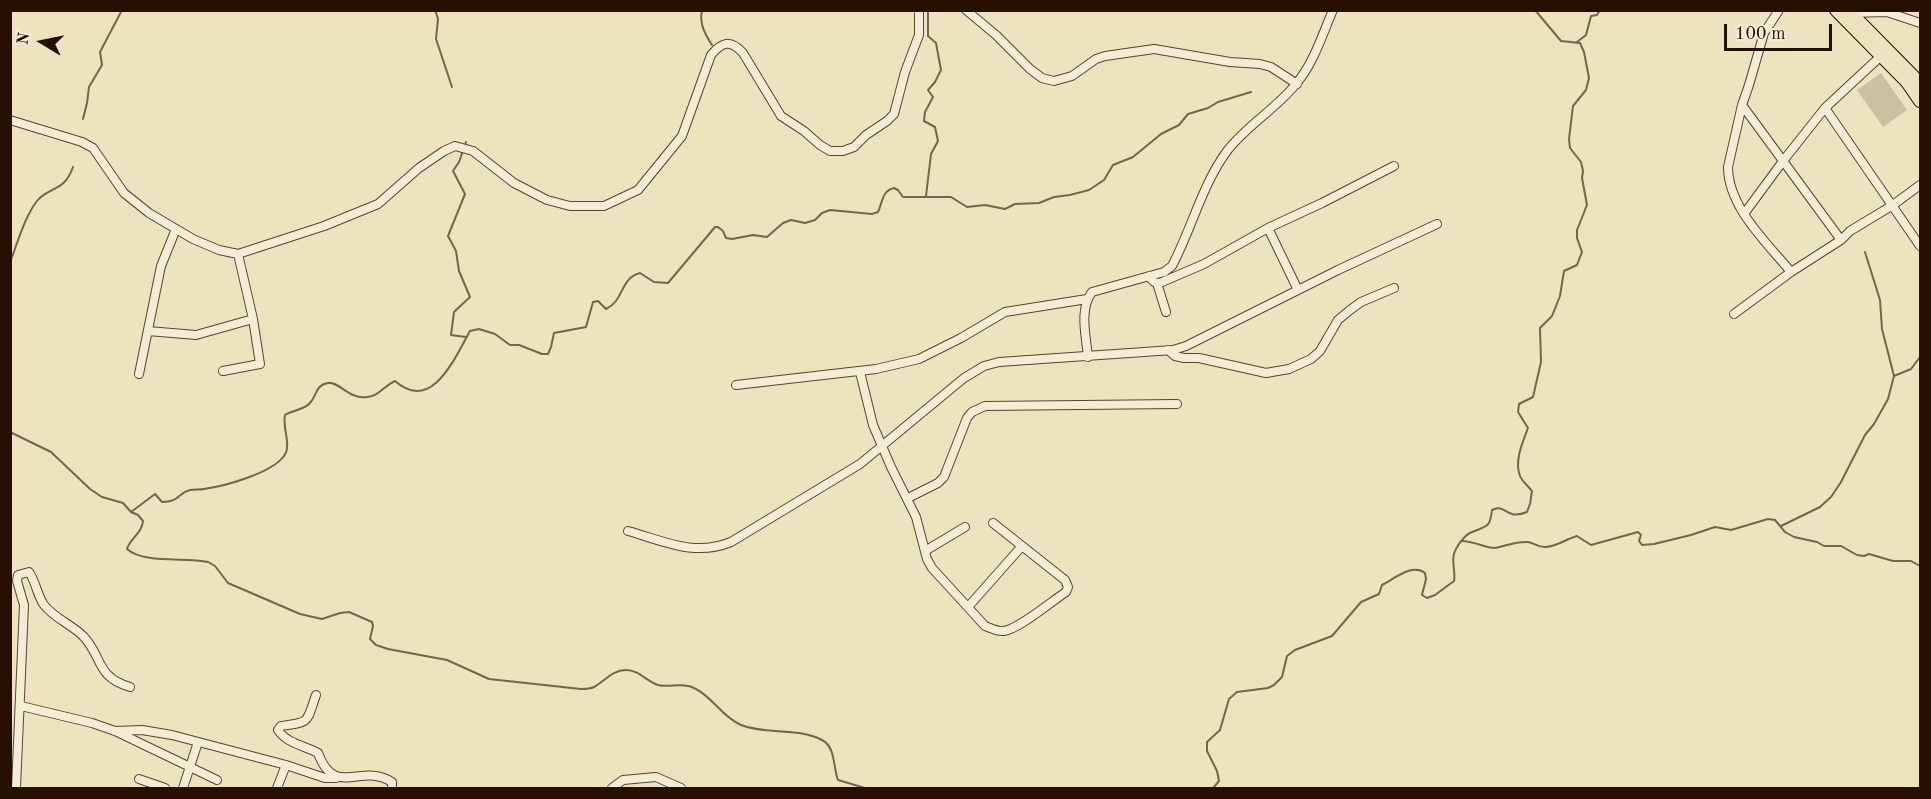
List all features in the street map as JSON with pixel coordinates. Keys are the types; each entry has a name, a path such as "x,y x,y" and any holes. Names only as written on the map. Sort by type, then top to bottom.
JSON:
{"main road":[{"path":"1836,10 1907,82 1920,101"},
{"path":"1849,12 1914,77 1920,86"}],"street":[{"path":"10,120 82,142 93,148 116,184 150,213 193,238 219,250 238,254 324,226 378,204 419,168 455,146 473,151 514,183 547,200 570,206 604,206 639,190 666,158 682,136 711,55 719,46 728,44 736,46 743,53 781,116 820,146 830,151 843,151 854,147 894,114 905,72 919,34 919,10"},
{"path":"966,10 996,35 1030,69 1042,78 1054,81 1072,76 1096,59 1105,56 1154,49 1230,62 1260,64 1271,67 1297,84"},
{"path":"1088,357 1085,312 1087,299 1092,292 1164,272 1172,266 1207,185 1226,152 1241,134 1297,84 1308,66 1333,10"},
{"path":"1779,10 1764,33 1742,105 1728,167 1728,177 1733,194 1744,214 1791,272"},
{"path":"1849,12 1887,12 1920,23"},
{"path":"1744,214 1825,108 1881,56"},
{"path":"1742,105 1841,240"},
{"path":"1825,108 1920,246"},
{"path":"1157,284 1204,264 1268,228 1394,166"},
{"path":"1734,314 1791,272 1841,240 1850,231 1893,205 1920,185"},
{"path":"628,531 682,547 704,549 718,547 731,542 860,464 964,378 984,366 999,362 1088,357 1168,350 1186,346 1437,224"},
{"path":"1268,228 1298,290"},
{"path":"140,374 161,266 176,229"},
{"path":"223,371 260,364 254,320 238,254"},
{"path":"1149,276 1152,282 1157,284 1166,312"},
{"path":"1168,350 1175,356 1199,358 1266,373 1289,369 1311,359 1320,351 1338,321 1350,310 1394,288"},
{"path":"736,385 876,369 919,358 1005,312 1087,299"},
{"path":"148,331 196,335 254,320"},
{"path":"860,372 873,425 916,517 932,568 985,626 1004,631 1016,627 1066,592 1068,587 1065,580 993,523"},
{"path":"908,498 938,483 944,477 967,418 972,412 985,406 1177,404"},
{"path":"925,551 965,526"},
{"path":"968,607 1022,546"},
{"path":"16,789 24,605 17,581 18,575 29,572 45,606 85,638 96,655 100,667 108,675 130,687"},
{"path":"316,695 307,720 302,724 281,726 278,730 292,742 318,753 321,763 336,778"},
{"path":"21,706 92,723 115,731 217,780"},
{"path":"115,731 142,730 198,742 286,765 325,778 376,776 392,782 392,789"},
{"path":"183,789 198,742"},
{"path":"278,789 286,765"},
{"path":"612,789 622,780 642,777 663,779 681,789"},
{"path":"138,779 165,789"}],"shaded area":[{"path":"1881,73 1907,110 1883,127 1857,90"}],"waterway":[{"path":"83,119 89,87 102,65 100,52 122,10"},
{"path":"435,10 438,19 436,39 452,87"},
{"path":"702,10 702,24 712,45"},
{"path":"926,196 931,154 938,141 935,127 924,121 925,112 933,97 928,90 941,70 936,43 928,36 928,10"},
{"path":"1213,788 1219,781 1217,771 1207,751 1207,742 1220,730 1229,699 1237,692 1268,688 1274,685 1282,677 1287,656 1295,650 1332,636 1361,602 1379,594 1382,585 1403,573 1414,570 1425,573 1426,579 1422,595 1427,598 1435,595 1454,581 1453,557 1459,544 1470,533 1487,526 1492,510 1497,508 1514,514 1527,512 1532,491 1521,478 1518,464 1528,428 1518,412 1519,404 1533,397 1541,362 1540,328 1552,316 1560,296 1564,271 1577,265 1582,252 1577,230 1587,205 1581,162 1570,148 1569,139 1573,106 1586,90 1589,78 1584,52 1580,43 1561,41 1535,10"},
{"path":"1577,42 1586,35 1591,16 1597,15 1600,10"},
{"path":"131,512 155,494 162,502 168,502 186,491 235,482 269,468 286,452 285,415 308,405 318,388 324,384 332,383 361,397 375,395 395,381 408,389 420,391 431,387 441,378 470,331 479,329 495,334 510,345 519,345 548,354 554,333 586,327 593,302 598,301 606,309 616,301 625,284 634,276 640,273 654,282 668,283 715,227 723,231 726,238 753,235 767,237 783,223 791,220 805,223 815,220 822,213 830,210 872,214 878,212 885,194 894,188 903,197 951,197 967,207 985,205 1005,209 1015,204 1039,203 1054,197 1089,190 1104,180 1113,165 1133,157 1161,134 1179,125 1188,114 1251,92"},
{"path":"466,142 453,171 465,194 448,236 456,251 459,271 470,297 454,312 451,335 466,337"},
{"path":"10,262 32,208 42,196 61,185 73,167"},
{"path":"1781,526 1820,507 1831,497 1888,399 1894,376 1882,329 1880,300 1865,252"},
{"path":"1894,376 1911,369 1920,357"},
{"path":"10,432 51,452 90,489 102,497 123,503 131,512 138,515 143,521 142,525 127,549 134,554 144,557 208,562 215,566 228,583 300,614 322,619 349,612 372,622 370,639 376,645 447,660 489,679 586,689 594,687 621,670 626,670 635,672 658,685 690,686 741,725 761,730 802,734 822,740 830,748 838,780 865,788"},
{"path":"1462,541 1495,548 1524,542 1543,547 1577,536 1591,545 1638,532 1641,535 1639,541 1642,545 1691,535 1715,527 1731,530 1768,519 1775,520 1785,532 1794,537 1817,542 1824,546 1841,546 1857,555 1869,554 1893,561 1911,561 1920,566"}]}
